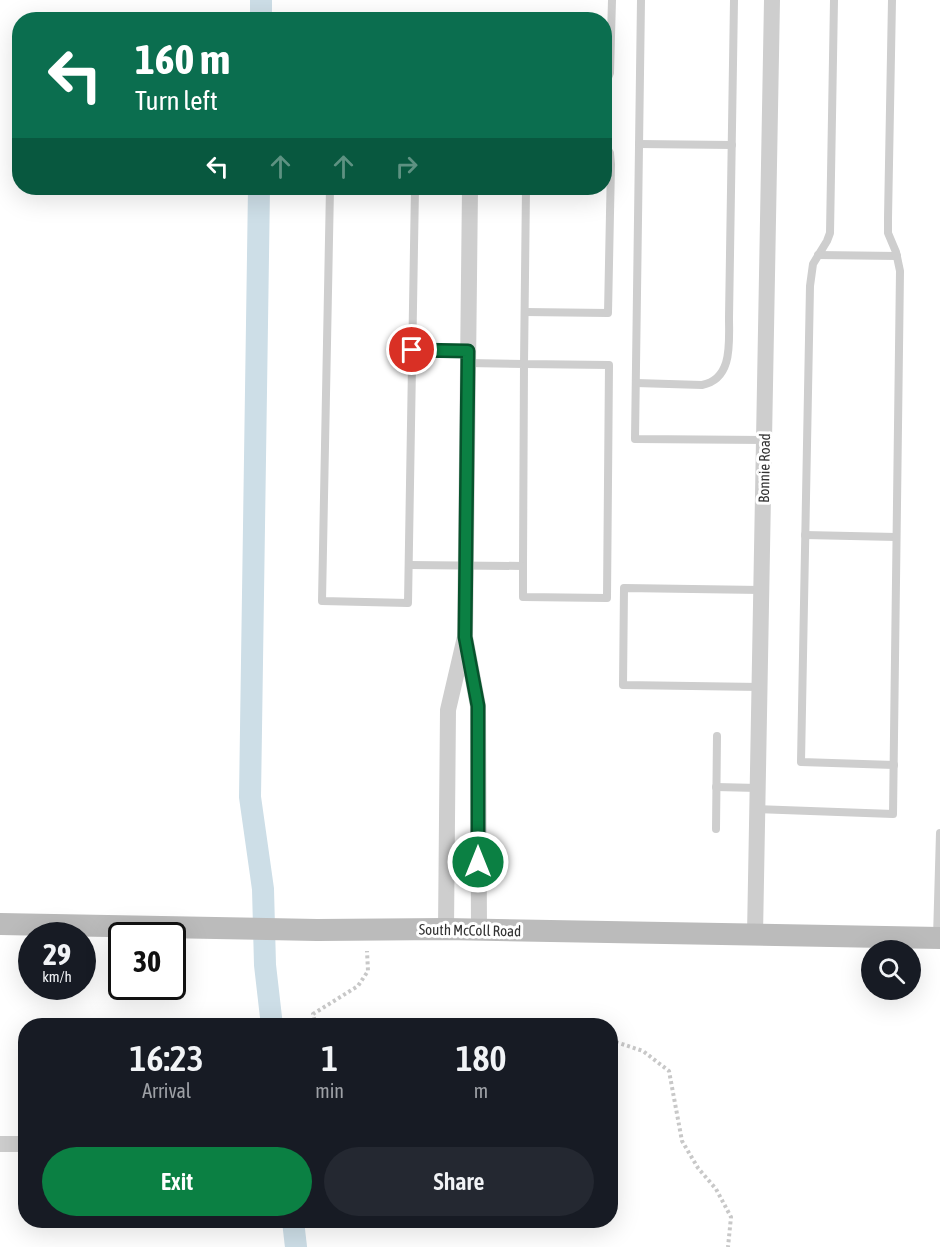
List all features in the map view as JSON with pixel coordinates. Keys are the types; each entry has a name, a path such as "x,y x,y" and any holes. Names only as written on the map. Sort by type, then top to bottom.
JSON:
{"main road":[{"name":"South McColl Road","path":"0,924 939,938"}],"street":[{"name":"Bonnie Road","path":"755,936 772,0"},
{"path":"470,195 465,637 478,706 479,930"},
{"path":"446,929 448,710 465,637"},
{"path":"0,1144 18,1144"}],"lane":[{"path":"641,0 635,439 764,440"},
{"path":"636,382 710,383 718,378 727,362 734,0"},
{"path":"834,0 830,232 813,264 810,286 801,762 894,765"},
{"path":"757,809 893,813 900,271 888,233 892,0"},
{"path":"639,144 732,145"},
{"path":"330,195 322,601 408,603 415,195"},
{"path":"412,350 524,364 609,364 607,598 523,597 524,364 526,195"},
{"path":"525,312 608,313 610,195"},
{"path":"818,255 897,256"},
{"path":"805,535 896,537"},
{"path":"409,565 523,566"},
{"path":"760,687 622,685 624,588 761,590"},
{"path":"716,830 717,736"},
{"path":"716,787 758,788"},
{"path":"939,938 940,833"}],"path":[{"path":"314,1018 313,1014 358,986 368,971 366,929"},
{"path":"618,1043 643,1051 669,1071 682,1141 698,1168 716,1189 731,1216 728,1247"}],"waterway":[{"path":"261,0 261,12"},
{"path":"259,195 250,797 263,889 265,965 271,1018"},
{"path":"294,1228 296,1247"}],"route":[{"path":"412,350 468,351 465,637 478,706 478,862"}]}
